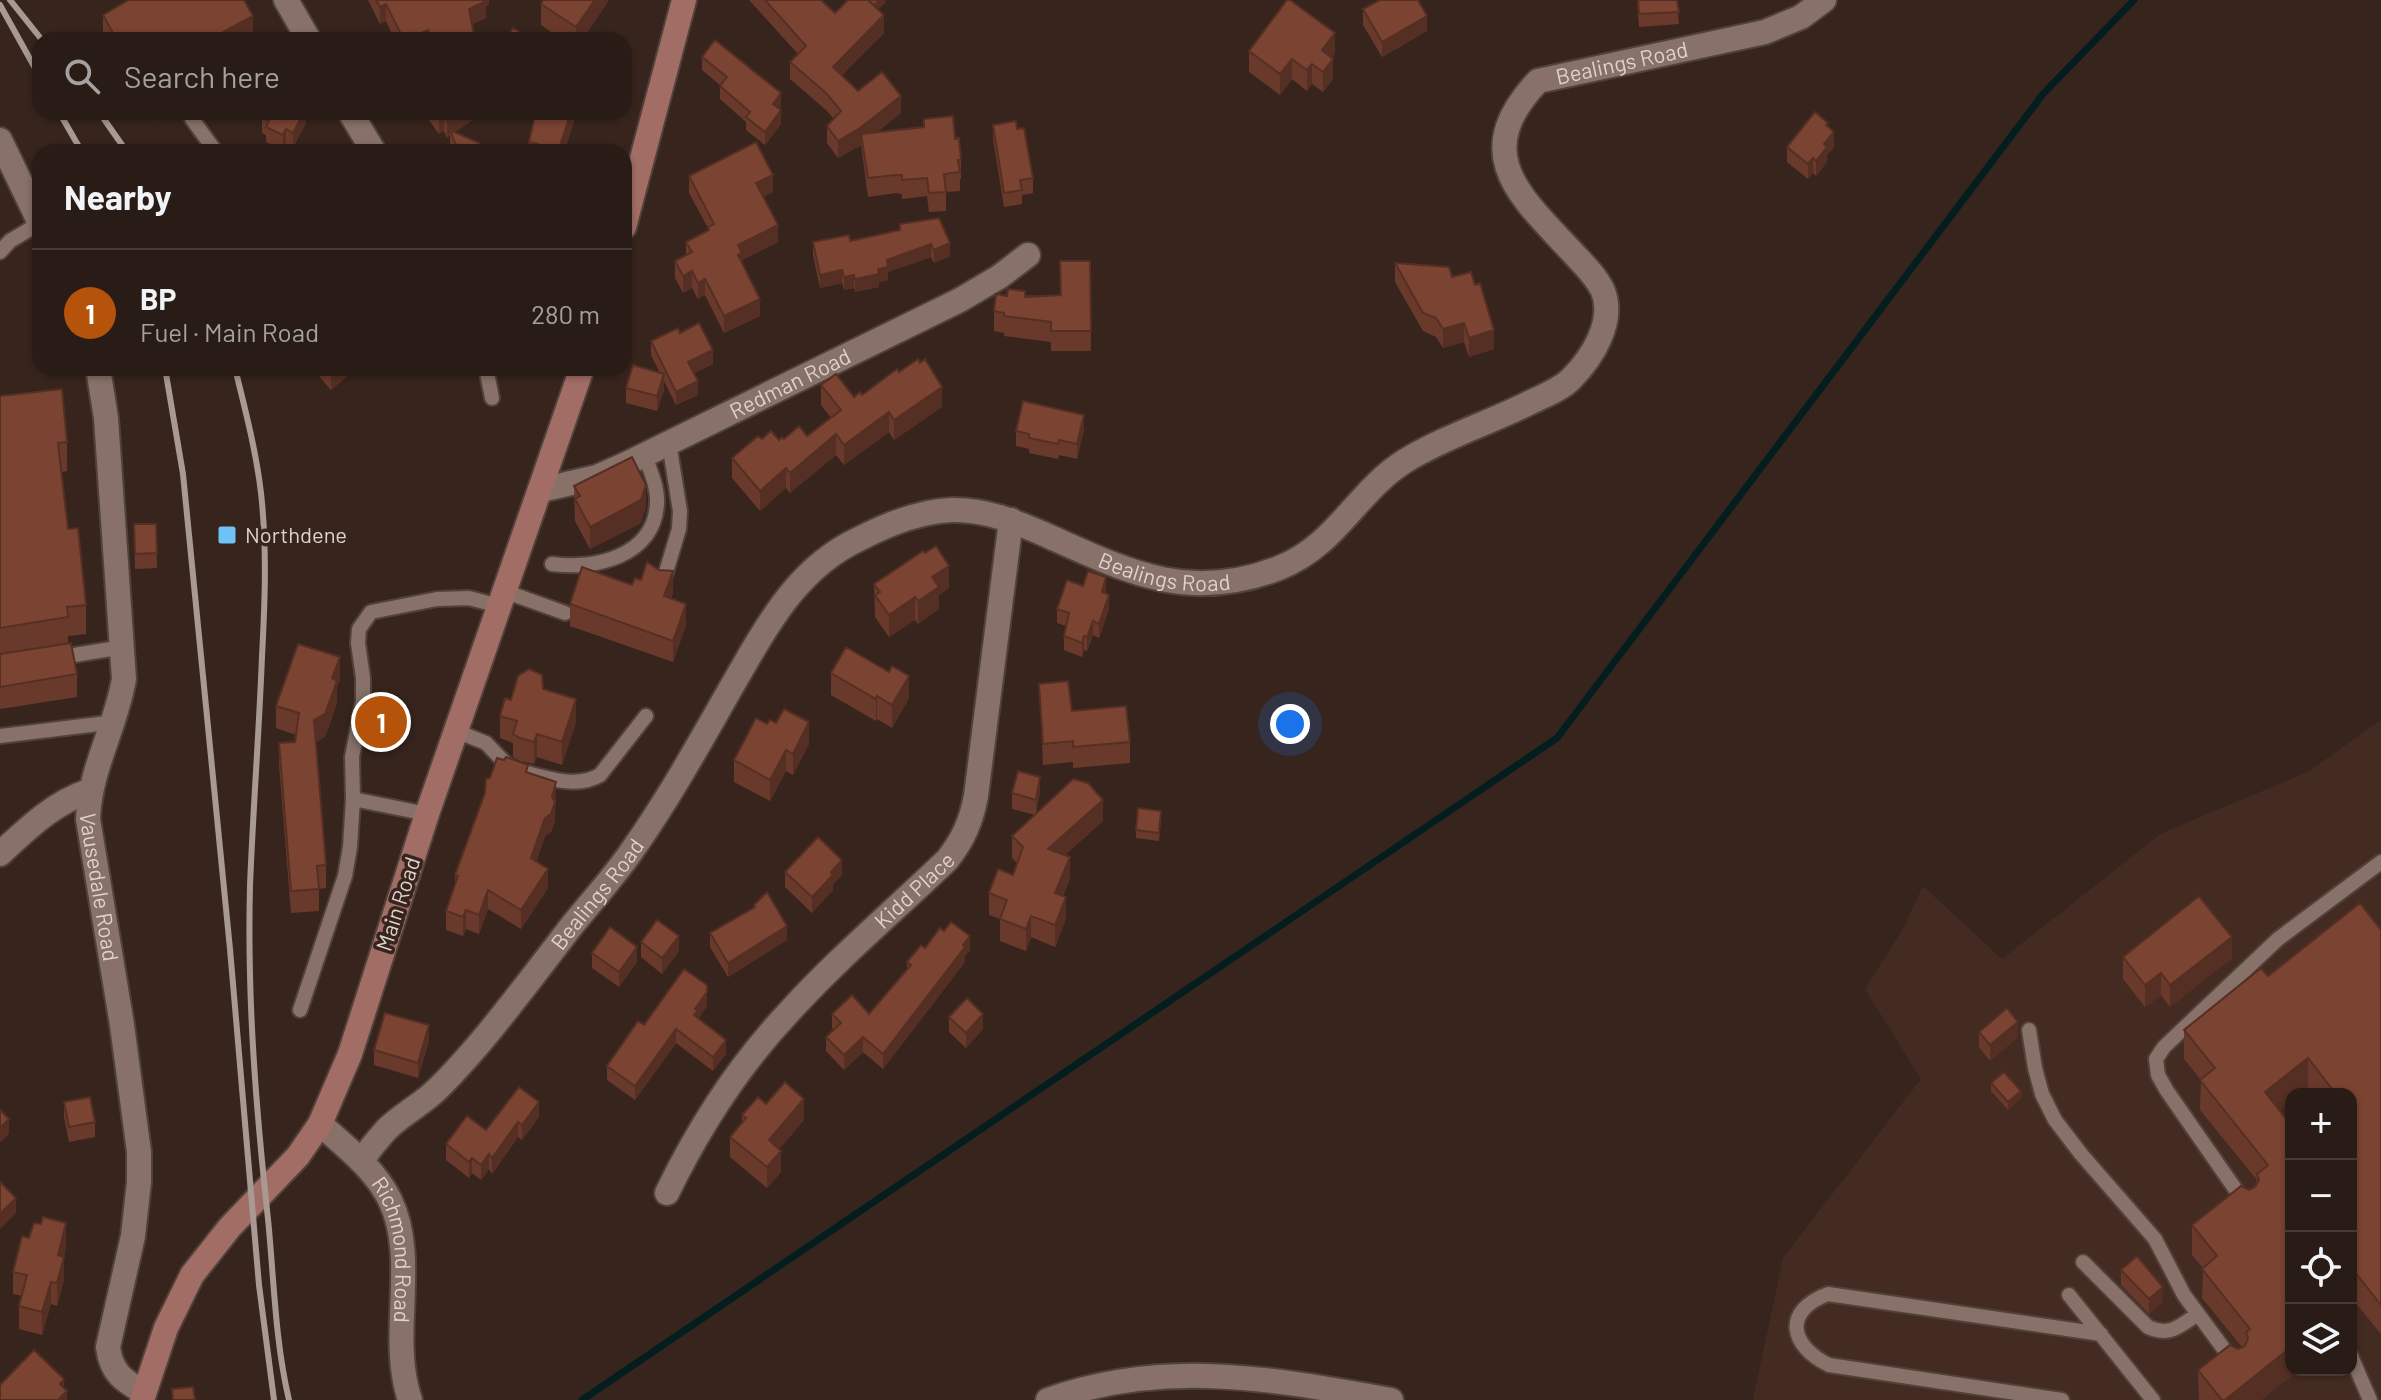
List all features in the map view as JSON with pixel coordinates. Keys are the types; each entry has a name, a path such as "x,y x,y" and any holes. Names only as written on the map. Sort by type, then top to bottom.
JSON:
{"main road":[{"path":"632,197 684,0"},
{"name":"Main Road","path":"143,1396 166,1328 192,1275 230,1227 292,1163 320,1124 350,1054 427,814 579,376"}],"street":[{"path":"286,0 304,32"},
{"name":"Bealings Road","path":"361,1161 388,1128 447,1080 480,1043 629,855 674,787 766,627 787,597 809,574 855,540 934,511 957,509 1011,520 1117,567 1161,580 1200,585 1240,580 1269,571 1319,546 1373,487 1402,463 1568,383 1600,339 1606,318 1604,294 1589,271 1534,212 1513,182 1504,158 1503,140 1511,116 1523,97 1538,81 1765,32 1801,17 1824,0"},
{"path":"355,120 369,144"},
{"path":"0,140 32,206"},
{"name":"Redman Road","path":"541,490 597,477 645,455 960,300 1028,255"},
{"name":"Vausedale Road","path":"99,376 106,418 124,679 115,722 89,791 89,840 122,1025 139,1152 133,1236 108,1347 116,1374 143,1396"},
{"name":"Kidd Place","path":"667,1193 700,1129 765,1039 790,1010 947,860 963,839 972,818 976,796 1011,520"},
{"path":"0,854 54,807 89,791"},
{"name":"Richmond Road","path":"320,1124 361,1161 390,1200 400,1236 400,1336 410,1400"},
{"path":"1048,1400 1073,1391 1130,1380 1167,1375 1218,1375 1274,1380 1391,1400"}],"lane":[{"path":"193,120 210,144"},
{"path":"0,252 10,241 32,228"},
{"path":"488,376 492,398"},
{"path":"663,582 679,529 680,511 669,443"},
{"path":"552,564 594,565 613,560 631,550 648,533 655,521 657,502 645,455"},
{"path":"300,1010 345,876 350,847 352,757 363,701 358,643 359,629 364,619 371,612 385,607 437,599 469,598 502,599 565,613"},
{"path":"46,660 123,647"},
{"path":"456,731 486,743 516,770 579,783 591,781 600,775 646,716"},
{"path":"0,736 115,722"},
{"path":"353,799 427,814"},
{"path":"2249,1209 2167,1091 2158,1075 2156,1059 2164,1047 2278,939 2381,862"},
{"path":"2029,1030 2042,1094 2055,1120 2155,1239 2197,1315 2238,1368"},
{"path":"2083,1262 2148,1327 2170,1332 2197,1315"},
{"path":"2062,1400 1866,1373 1829,1365 1802,1348 1797,1335 1798,1321 1814,1299 1828,1294 2101,1334"},
{"path":"2069,1295 2153,1400"},
{"path":"2357,1370 2370,1400"}],"shaded area":[{"path":"2381,720 2381,1400 1753,1400 1783,1258 1921,1079 1865,989 1903,929 1923,886 2002,959 2162,833 2308,772"}],"building":[{"path":"129,0 244,0 253,16 223,32 113,32 103,15"},
{"path":"376,0 486,0 469,9 473,32 400,32 386,4 380,7"},
{"path":"543,0 595,0 576,27 541,4"},
{"path":"765,0 821,0 835,13 848,0 868,0 884,15 833,67 858,91 882,72 901,96 838,141 827,126 841,111 826,93 790,62 806,46"},
{"path":"1287,0 1335,33 1322,50 1333,59 1323,72 1312,64 1307,70 1292,59 1280,74 1249,51"},
{"path":"1380,0 1418,0 1427,16 1382,42 1363,9"},
{"path":"1638,0 1677,0 1679,12 1639,14"},
{"path":"715,40 781,93 773,104 781,110 765,132 746,117 750,112 720,86 727,77 702,57"},
{"path":"1815,112 1834,132 1816,161 1813,158 1808,164 1787,147"},
{"path":"953,116 955,139 959,138 960,172 944,174 946,192 929,193 927,178 902,180 902,175 896,175 868,178 861,134 924,127 924,119"},
{"path":"267,120 300,120 293,133 286,129 283,135 266,127 269,121"},
{"path":"534,120 568,120 561,144 529,142"},
{"path":"1016,121 1017,129 1024,128 1033,178 1020,180 1022,190 1004,193 993,125"},
{"path":"450,130 479,144 456,144"},
{"path":"756,142 773,175 756,183 778,225 738,245 742,253 738,255 760,299 724,316 705,279 698,283 692,271 683,276 675,261 692,252 686,242 714,224 689,176"},
{"path":"939,218 950,243 934,250 931,244 887,260 888,267 878,269 879,274 855,279 854,275 844,277 842,270 820,275 813,242 849,235 850,241 900,230 900,224"},
{"path":"1060,261 1090,261 1091,331 1051,331 1051,322 1004,316 1004,313 994,311 996,294 1007,296 1008,289 1025,291 1025,297 1061,295"},
{"path":"1395,263 1449,267 1452,277 1471,272 1475,285 1480,283 1494,330 1469,338 1464,323 1443,329 1436,318 1423,313"},
{"path":"699,323 713,350 688,362 698,381 676,392 651,341 678,328 680,333"},
{"path":"918,359 920,363 925,359 942,387 894,420 889,412 844,445 836,434 790,473 786,468 760,491 732,458 758,436 762,439 771,431 779,440 799,426 807,436 841,410 821,385 836,374 854,397"},
{"path":"633,365 664,374 657,396 626,388"},
{"path":"62,389 67,442 58,443 68,529 78,528 86,605 67,607 68,617 0,628 0,396"},
{"path":"1023,401 1084,415 1077,444 1029,438 1029,434 1016,431"},
{"path":"632,457 646,485 641,500 590,527 575,499 580,496 574,486"},
{"path":"134,524 156,524 157,553 135,554"},
{"path":"936,546 949,566 932,577 939,587 918,601 915,597 889,615 875,595 880,592 874,584 923,551 925,553"},
{"path":"647,562 659,570 673,571 664,596 686,604 673,641 570,604 582,567 632,585 635,578 641,580"},
{"path":"1088,571 1106,577 1102,592 1109,595 1099,624 1093,621 1082,643 1064,636 1069,613 1057,609 1067,580 1083,586"},
{"path":"71,643 77,674 0,687 0,654"},
{"path":"298,644 340,657 332,678 337,681 325,714 314,720 326,865 317,866 319,889 291,891 279,743 295,742 299,713 276,706"},
{"path":"846,647 889,672 892,666 909,676 892,705 831,673"},
{"path":"529,669 542,675 543,689 576,699 562,742 537,734 534,742 520,738 513,734 517,721 500,716 505,698 511,700 518,676"},
{"path":"1068,681 1072,711 1126,706 1130,742 1073,747 1073,741 1043,744 1039,684"},
{"path":"784,709 809,722 793,754 786,750 770,780 734,760 756,718 767,724 770,720 776,723"},
{"path":"506,757 528,765 526,772 556,782 552,797 555,802 551,814 545,818 531,858 548,869 521,910 488,890 479,915 466,910 463,917 446,911 458,876 455,875 485,793 486,779 490,778 497,758 504,760"},
{"path":"1018,771 1040,777 1036,800 1012,793"},
{"path":"1073,779 1088,783 1103,800 1048,849 1070,857 1055,893 1066,897 1055,925 1031,916 1026,929 1000,919 1007,900 989,893 998,869 1013,875 1023,847 1012,836"},
{"path":"1138,808 1161,811 1159,833 1136,830"},
{"path":"818,837 842,860 831,872 833,875 812,897 785,872"},
{"path":"767,892 787,926 728,963 710,933 755,907"},
{"path":"2199,896 2232,937 2170,985 2161,973 2145,985 2123,957"},
{"path":"2360,903 2381,930 2381,1305 2357,1275 2357,1088 2331,1088 2308,1058 2265,1092 2285,1117 2285,1352 2222,1400 2198,1370 2230,1345 2238,1349 2245,1346 2248,1338 2246,1332 2250,1329 2202,1269 2217,1256 2192,1225 2241,1186 2249,1190 2255,1187 2259,1180 2257,1174 2268,1165 2200,1080 2215,1068 2184,1030 2261,968 2268,976"},
{"path":"657,920 679,936 662,958 641,942"},
{"path":"951,922 970,936 963,945 965,947 883,1054 863,1037 844,1055 826,1037 841,1023 832,1014 852,995 869,1014 911,965 907,962 921,945 925,948 940,928 944,931"},
{"path":"610,927 637,947 619,972 592,953"},
{"path":"684,969 707,985 707,992 694,1015 726,1040 713,1057 676,1029 635,1086 607,1066 638,1021 644,1025"},
{"path":"967,998 983,1014 966,1033 949,1017"},
{"path":"2007,1008 2018,1022 1990,1045 1979,1032"},
{"path":"385,1013 429,1025 418,1063 374,1050"},
{"path":"2004,1072 2021,1091 2008,1102 1991,1083"},
{"path":"785,1082 804,1099 769,1140 781,1151 767,1167 730,1137 746,1118 742,1115 758,1097 766,1104"},
{"path":"519,1087 539,1102 522,1125 518,1122 492,1158 489,1154 481,1165 472,1158 469,1162 446,1144 467,1116 486,1130"},
{"path":"90,1097 95,1122 69,1127 64,1102"},
{"path":"0,1110 9,1119 0,1128"},
{"path":"0,1182 16,1198 0,1214"},
{"path":"43,1217 66,1223 58,1255 64,1257 57,1283 51,1282 42,1312 19,1306 27,1275 13,1272 22,1236 29,1238 34,1223 41,1224"},
{"path":"2137,1256 2163,1287 2149,1299 2121,1270"},
{"path":"34,1350 64,1379 60,1384 67,1391 58,1400 0,1400 0,1385"},
{"path":"193,1387 195,1400 173,1400 172,1389"}],"waterway":[{"path":"582,1400 1557,738 2043,94 2134,0"}],"railway":[{"path":"10,0 36,32"},
{"path":"0,5 32,63"},
{"path":"64,120 77,144"},
{"path":"105,120 121,144"},
{"path":"166,376 183,474 230,949 259,1285 274,1400"},
{"path":"237,376 256,461 264,534 264,615 250,886 250,970 260,1136 278,1333 289,1400"}],"place":[{"name":"Northdene","path":"227,535"},
{"name":"BP","path":"381,722"}]}
